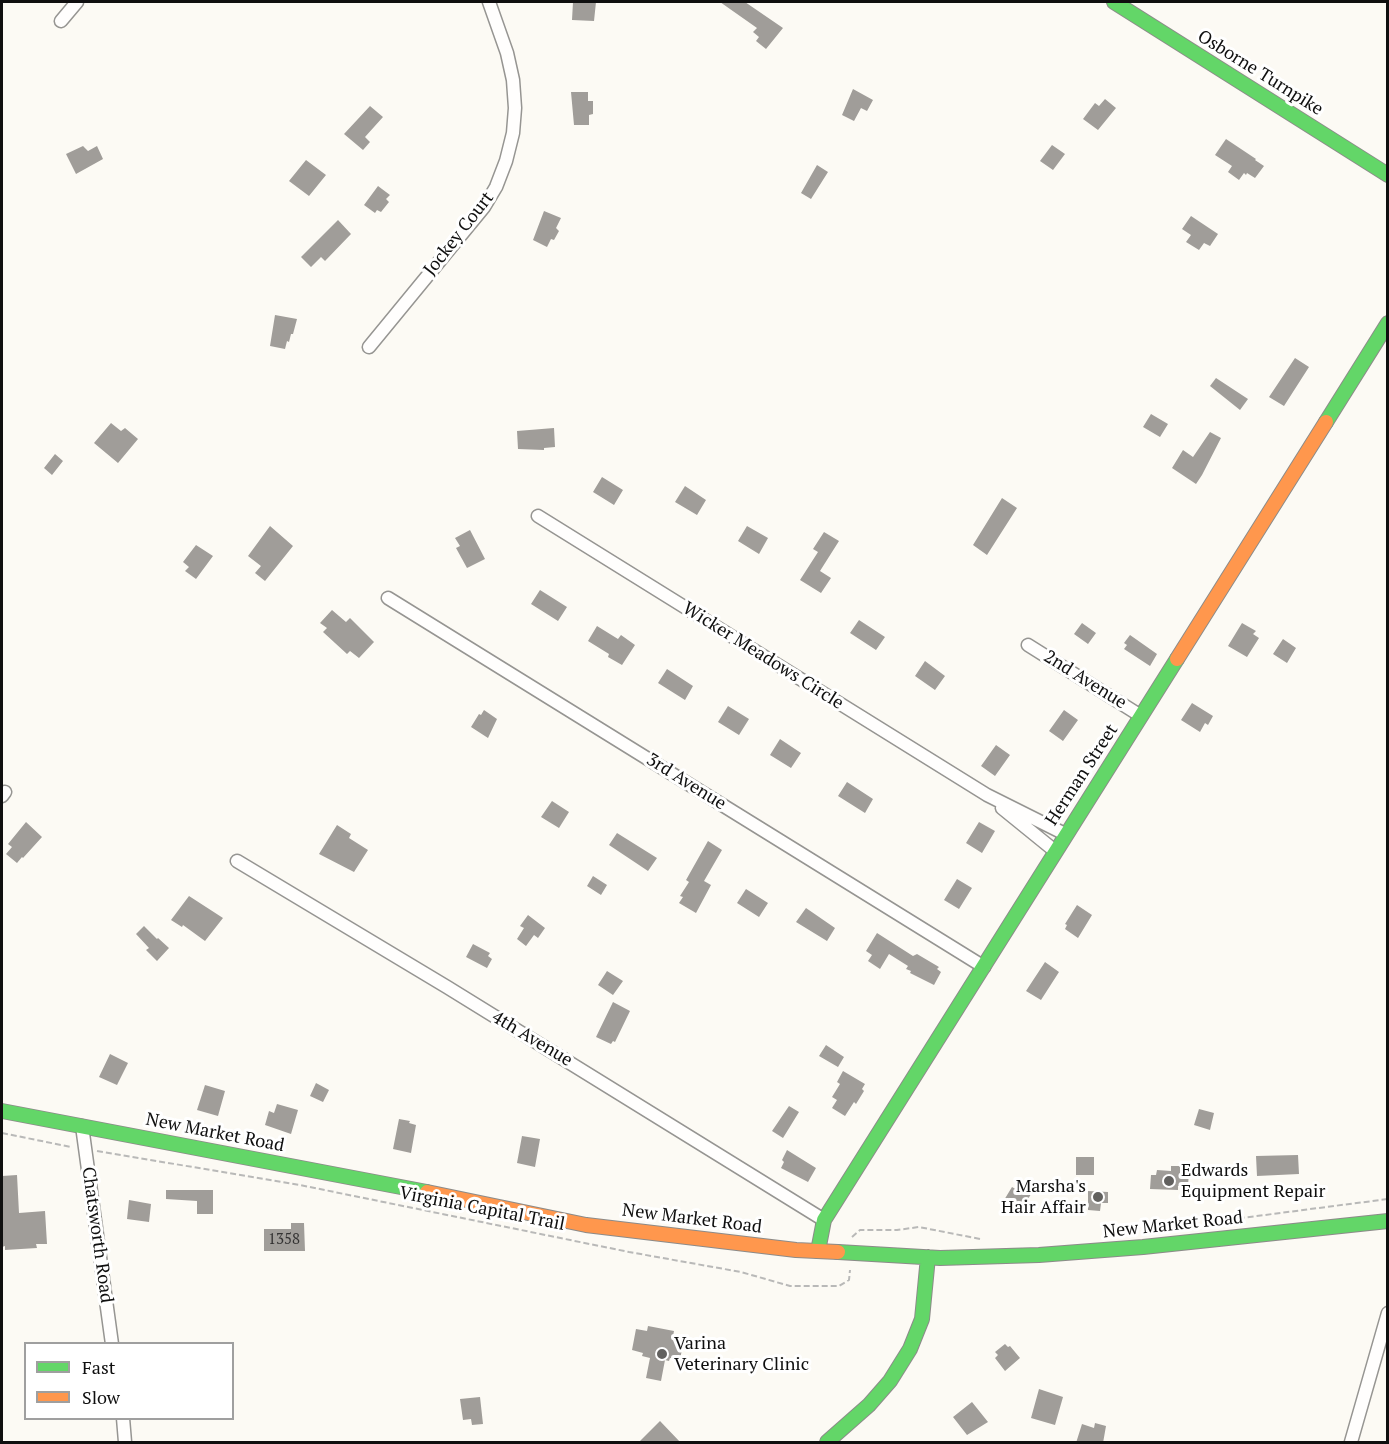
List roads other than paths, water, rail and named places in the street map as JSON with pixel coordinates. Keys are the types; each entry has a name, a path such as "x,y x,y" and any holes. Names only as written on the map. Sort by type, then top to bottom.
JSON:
{"street":[{"path":"61,21 77,2"},
{"name":"Osborne Turnpike","path":"1114,2 1388,175"},
{"name":"Jockey Court","path":"369,347 472,223 496,187 506,161 513,133 513,80 507,53 488,3"},
{"name":"Herman Street","path":"818,1251 824,1220 1388,323"},
{"name":"Wicker Meadows Circle","path":"538,516 987,795 1065,834"},
{"name":"3rd Avenue","path":"388,598 984,967"},
{"name":"2nd Avenue","path":"1028,645 1141,716"},
{"name":"Wicker Meadows Circle","path":"987,795 1055,851"},
{"name":"4th Avenue","path":"237,861 447,987 824,1220"},
{"name":"New Market Road","path":"2,1111 390,1184 586,1225 818,1251 928,1257 989,1257 1078,1252 1388,1221"},
{"name":"Chatsworth Road","path":"82,1126 112,1342"},
{"path":"827,1443 869,1405 890,1381 910,1349 921,1319 928,1257"},
{"path":"1351,1443 1388,1313"},
{"path":"123,1420 125,1443"}],"place":[{"name":"Edwards Equipment Repair","path":"1169,1181"},
{"name":"Marsha's Hair Affair","path":"1098,1197"},
{"name":"Varina Veterinary Clinic","path":"662,1354"}]}
